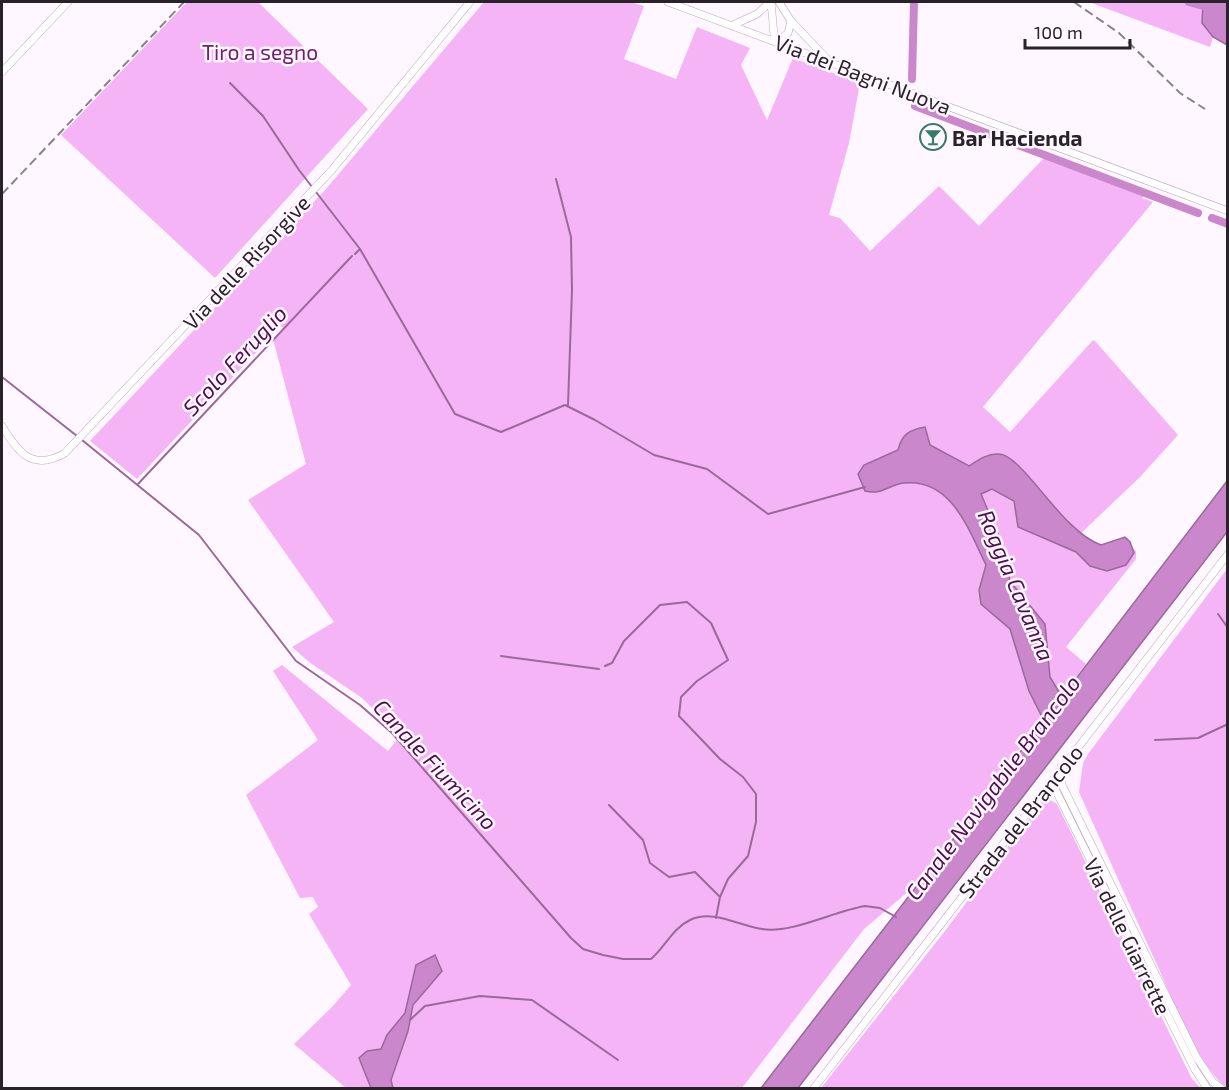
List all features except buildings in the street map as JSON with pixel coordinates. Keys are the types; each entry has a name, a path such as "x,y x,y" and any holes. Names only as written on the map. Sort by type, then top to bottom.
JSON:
{"street":[{"path":"2,72 68,2"},
{"name":"Via delle Risorgive","path":"2,426 20,452 35,460 57,458 74,443 330,171 470,2"},
{"name":"Via dei Bagni Nuova","path":"668,2 1227,211"},
{"path":"733,25 757,14 771,2"},
{"path":"771,2 774,35 777,42 788,33 791,21"},
{"path":"779,2 791,21 829,61"},
{"name":"Strada del Brancolo","path":"814,1089 1227,554"},
{"name":"Via delle Giarrette","path":"1059,770 1062,785 1197,1058 1213,1082 1221,1089"},
{"name":"Via delle Giarrette","path":"1051,781 1194,1068 1207,1089"},
{"path":"1044,790 1056,792"}],"green space":[{"name":"Tiro a segno","path":"187,2 258,2 368,109 215,278 61,135"},
{"path":"484,2 631,2 644,6 624,59 676,79 697,27 750,48 741,65 767,120 793,58 860,83 849,143 829,215 840,218 870,251 939,186 979,226 1045,157 1145,195 1142,198 1153,202 983,407 1010,432 1093,340 1095,341 1178,435 1140,477 1078,536 1090,549 1131,546 1136,551 1136,559 1066,647 1086,664 910,890 864,929 742,1088 346,1088 294,1044 351,985 309,914 318,907 313,897 300,898 246,795 318,740 273,671 282,665 388,751 400,736 362,698 309,662 292,647 334,622 248,500 306,464 273,339 283,328 281,326 137,479 90,441 326,189"},
{"path":"1089,2 1203,2 1202,21 1213,37 1210,47"},
{"path":"1227,569 1227,1088 1206,1065 1187,1032 1079,792 1083,763 1088,754"},
{"path":"1045,797 1057,804 1192,1079 1201,1088 821,1088 945,931"}],"shaded area":[{"path":"1203,2 1227,2 1227,45 1213,37 1202,23"},
{"path":"925,427 930,445 969,466 991,455 999,454 1009,458 1057,510 1086,537 1101,545 1125,537 1130,542 1134,553 1126,565 1107,571 1090,566 1076,552 1018,527 1014,501 992,489 981,494 1003,546 1010,581 1045,624 1050,677 1062,697 1227,481 1227,532 798,1088 761,1088 1044,721 1029,691 1010,629 981,604 979,590 986,565 957,509 935,489 921,484 904,483 881,491 865,491 858,474 864,465 898,450 907,434"},
{"path":"435,955 442,971 413,1005 408,1031 391,1080 393,1088 371,1088 359,1058 367,1051 381,1049 387,1035 405,1013 416,965"}],"waterway":[{"path":"912,79 914,2"},
{"path":"1189,2 1203,6"},
{"path":"230,83 263,116 299,170 360,249"},
{"path":"915,106 1198,213"},
{"path":"556,179 571,237 572,290 568,405"},
{"path":"1212,218 1228,224"},
{"name":"Roggia Cavanna","path":"355,254 360,249 455,414 501,432 565,405 654,455 707,469 768,514 865,487"},
{"name":"Scolo Feruglio","path":"138,484 352,256"},
{"name":"Canale Fiumicino","path":"2,377 77,436"},
{"name":"Canale Fiumicino","path":"82,440 199,535 296,661 360,705 392,733 583,949 623,959 651,959 684,923 708,916 774,930 865,906 880,908 896,917"},
{"path":"605,666 612,663 624,641 660,605 687,602 711,623 728,660 697,681 681,697 679,716 720,759 743,777 756,794 756,822 748,856 728,879 720,897 716,918"},
{"name":"Roggia Cavanna","path":"1218,614 1228,628"},
{"path":"501,656 599,669"},
{"path":"1155,740 1198,738 1228,724"},
{"path":"609,805 643,840 650,863 669,877 695,872 720,897"},
{"path":"410,1020 425,1006 480,996 532,1000 618,1060"}],"railway":[{"path":"2,194 184,2"},
{"path":"1074,2 1119,33 1180,93 1205,109"}],"place":[{"name":"Bar Hacienda","path":"933,137"}],"water label":[{"name":"Canale Navigabile Brancolo","path":"992,787"}]}
